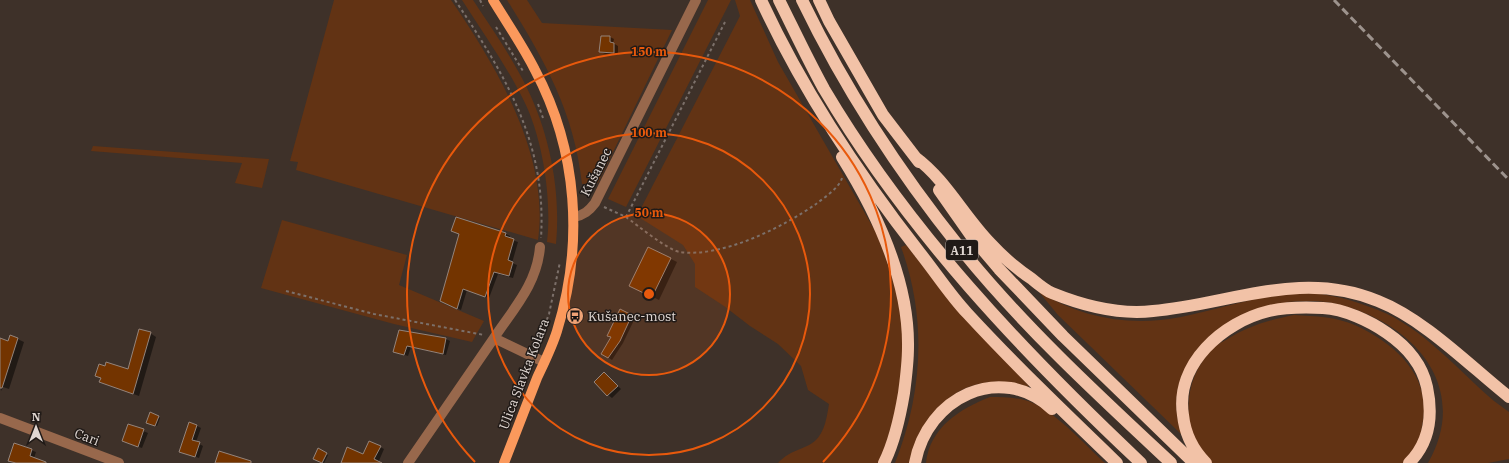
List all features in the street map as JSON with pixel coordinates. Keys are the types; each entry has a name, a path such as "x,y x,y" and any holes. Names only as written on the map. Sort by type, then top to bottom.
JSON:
{"highway":[{"path":"761,0 778,37 810,95 880,203 966,312 1028,377 1117,463"},
{"name":"A11","path":"779,0 824,88 850,129 895,195 938,250 975,295 1038,363 1141,463"},
{"name":"A11","path":"802,0 841,75 866,117 910,181 962,249 1052,348 1171,463"},
{"path":"819,0 829,21 883,115 972,237 999,269 1063,336 1194,463"},
{"path":"810,95 811,108 846,163 883,234 898,277 905,316 908,346 907,371 898,424 884,463"},
{"path":"915,157 926,165 941,180 989,243 1021,272 1050,292 1095,308 1123,312 1152,312 1182,308 1254,292 1282,288 1310,287 1344,290 1378,300 1410,317 1509,397"},
{"path":"1206,463 1196,453 1184,428 1181,406 1184,387 1190,369 1203,350 1220,335 1242,321 1268,312 1294,307 1325,308 1374,324 1394,338 1412,355 1425,378 1430,398 1430,415 1425,441 1410,463"},
{"path":"914,463 917,451 926,432 937,416 954,400 977,390 997,386 1018,390 1043,401 1110,463"}],"main road":[{"name":"Ulica Slavka Kolara","path":"493,0 535,70 561,132 568,166 574,217 569,281 556,331 504,463"}],"street":[{"name":"Kušanec","path":"574,217 581,216 595,203 696,0"},
{"path":"408,463 532,281 537,267 540,247"},
{"path":"494,338 544,362"},
{"name":"Cari","path":"0,418 119,463"}],"path":[{"path":"455,0 508,84 523,118 539,175 541,213 540,247"},
{"path":"480,0 484,7"},
{"path":"492,20 525,75"},
{"path":"626,217 725,22"},
{"path":"536,99 544,119"},
{"path":"595,203 626,217 678,252 696,252 728,247 764,234 800,215 826,197 840,182 846,163"},
{"path":"529,354 533,348 537,346 543,334 554,292 560,256"},
{"path":"286,291 374,314 494,338"}],"shaded area":[{"path":"334,0 451,0 486,54 502,83 528,145 536,176 540,208 538,240 296,170 298,162 290,161"},
{"path":"462,0 473,0 515,65 535,106 548,144 552,164 557,204 556,244 547,242 547,189 541,151 531,116 510,75"},
{"path":"507,0 527,0 542,23 672,30 598,183 582,184 578,158 565,110 556,88 534,44"},
{"path":"708,0 731,0 626,207 608,199"},
{"path":"735,0 750,0 778,62 886,250 897,294 904,334 899,404 880,463 778,463 793,452 815,441 825,424 829,404 808,390 801,366 778,344 695,287 695,264 683,245 637,216 740,16"},
{"path":"93,146 269,159 262,188 235,183 242,163 91,151"},
{"path":"282,220 407,255 399,285 484,321 472,342 394,324 261,288"},
{"path":"906,245 964,317 1029,386 1007,382 986,383 975,385 955,394 943,404 924,430 918,440 910,463 895,463 911,410 916,383 918,355 918,328 915,301 901,247"},
{"path":"1039,292 1055,301 1089,314 1107,318 1143,321 1181,317 1254,299 1299,293 1329,295 1369,306 1410,327 1425,338 1494,401 1509,412 1509,459 1488,463 1428,463 1440,434 1443,407 1438,382 1426,359 1408,340 1386,324 1360,311 1326,302 1287,302 1197,351 1184,371 1180,381 1176,402 1182,435 1058,315"},
{"path":"1294,315 1334,319 1357,326 1386,343 1409,365 1417,378 1422,393 1424,409 1419,445 1404,463 1212,463 1198,447 1193,434 1188,408 1192,382 1204,359 1213,348 1242,331 1267,321"},
{"path":"990,397 1017,398 1043,408 1062,422 1105,463 926,463 933,439 940,429 948,421 968,407"}],"building":[{"path":"601,36 610,36 610,42 614,43 614,53 599,52"},
{"path":"456,217 506,233 505,236 514,239 508,260 513,262 509,276 494,272 485,297 463,289 457,309 440,301 459,234 451,231"},
{"path":"648,247 671,258 652,297 629,286"},
{"path":"620,309 632,315 620,341 608,358 601,354 611,337 607,336"},
{"path":"139,329 151,332 133,394 99,382 101,378 95,376 99,364 105,366 106,362 128,369"},
{"path":"399,330 446,338 443,354 407,346 404,355 393,352"},
{"path":"10,335 18,338 2,388 0,388 0,338 8,341"},
{"path":"604,372 618,386 607,396 594,382"},
{"path":"150,412 159,416 155,426 146,423"},
{"path":"189,422 197,425 192,440 200,442 195,457 179,452"},
{"path":"128,424 144,429 138,447 122,441"},
{"path":"369,441 381,446 374,459 382,463 341,463 347,447 363,454"},
{"path":"14,443 32,449 30,456 46,463 16,463 8,461"},
{"path":"318,448 327,453 322,463 313,459"},
{"path":"219,451 251,461 251,463 215,463"}],"railway":[{"path":"1334,0 1509,180"}],"place":[{"name":"Kušanec-most","path":"575,316"}]}
